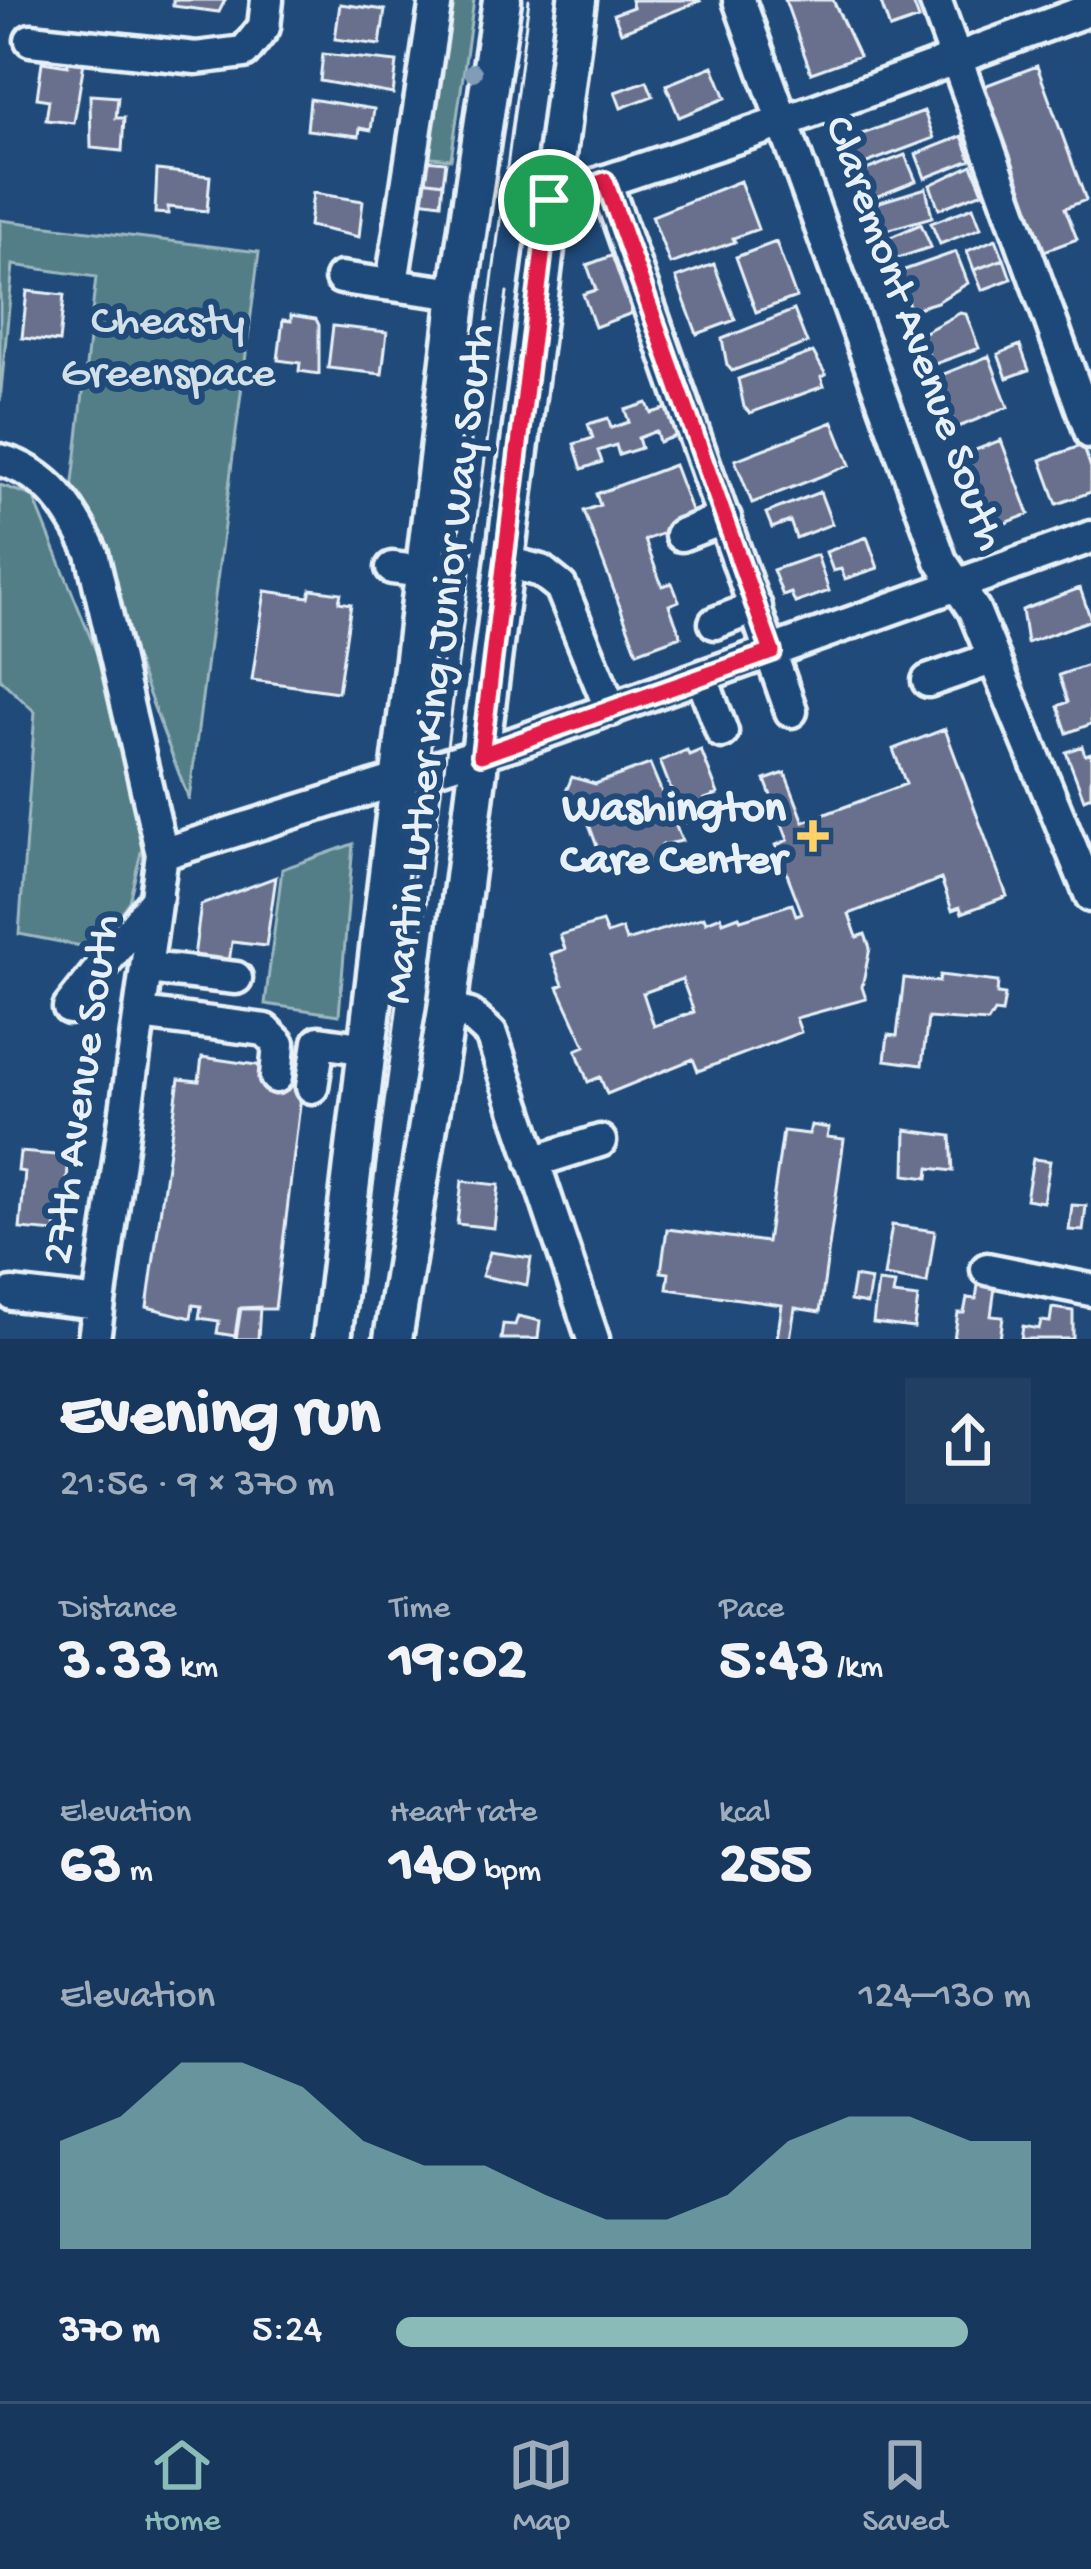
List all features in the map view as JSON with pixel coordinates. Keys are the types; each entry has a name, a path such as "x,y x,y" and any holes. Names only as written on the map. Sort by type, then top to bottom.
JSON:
{"main road":[{"name":"Martin Luther King Junior Way South","path":"332,1339 398,782 408,570 458,294 502,0"},
{"name":"Martin Luther King Junior Way South","path":"393,1339 446,1010 578,0"}],"street":[{"path":"31,40 196,58 244,52 264,27 267,0"},
{"path":"392,283 436,0"},
{"name":"Claremont Avenue South","path":"739,0 941,560 994,658 1091,896"},
{"path":"935,0 1091,433"},
{"path":"549,200 786,122 1091,9"},
{"path":"605,181 791,711"},
{"path":"341,278 458,294"},
{"name":"27th Avenue South","path":"0,460 46,482 74,513 92,553 162,854 94,1339"},
{"path":"681,535 725,518"},
{"path":"162,854 481,755 1091,537"},
{"path":"502,562 541,571 561,587 611,710"},
{"path":"715,623 756,607"},
{"path":"928,681 994,658"},
{"path":"702,678 722,732"},
{"path":"68,1008 158,897"},
{"path":"148,968 236,978"},
{"path":"446,1010 470,1015 491,1034 593,1339"},
{"path":"141,1014 265,1030 280,1044 276,1077"},
{"path":"313,1087 319,1042 367,1049"},
{"path":"533,1162 600,1141"},
{"path":"987,1269 1091,1290"},
{"path":"12,1294 99,1304"}],"green space":[{"path":"442,0 474,0 451,159 422,156"},
{"name":"Cheasty Greenspace","path":"0,220 259,252 189,800 72,491 96,277 13,265 0,401"},
{"name":"Cheasty Greenspace","path":"0,485 33,496 102,666 143,844 129,901 97,949 19,934 35,712 0,679"},
{"path":"353,844 339,1015 265,1004 282,869"}],"building":[{"path":"173,0 225,0 219,12 173,6"},
{"path":"631,0 700,1 621,32 614,14 633,7"},
{"path":"785,0 833,0 859,56 811,73"},
{"path":"880,0 912,0 919,19 890,29"},
{"path":"340,4 385,10 380,45 335,39"},
{"path":"323,54 397,62 393,94 320,81"},
{"path":"68,61 84,62 74,123 46,120 49,100 37,98 42,62 68,66"},
{"path":"713,66 726,98 679,117 666,85"},
{"path":"1037,66 1086,200 1065,208 1077,239 1039,253 979,88"},
{"path":"647,81 653,96 621,108 615,92"},
{"path":"90,95 118,97 116,118 124,118 122,151 91,148"},
{"path":"310,99 374,109 371,130 360,128 359,136 307,130"},
{"path":"924,111 934,138 859,166 849,139"},
{"path":"962,136 971,160 925,178 916,154"},
{"path":"905,155 916,181 868,200 858,173"},
{"path":"424,160 446,162 443,183 422,180"},
{"path":"972,165 983,192 939,209 930,185"},
{"path":"157,170 210,176 207,211 168,207 168,214 155,213"},
{"path":"422,180 443,183 441,203 419,200"},
{"path":"740,181 758,229 670,264 652,216"},
{"path":"926,188 932,217 876,233 869,210 873,204"},
{"path":"313,193 363,201 359,237 309,226"},
{"path":"973,207 981,228 940,244 931,223"},
{"path":"921,224 931,247 889,261 881,241"},
{"path":"996,239 1004,259 974,270 967,251"},
{"path":"776,242 796,297 756,312 736,257"},
{"path":"956,252 968,283 937,302 911,310 896,273"},
{"path":"619,253 640,310 595,327 583,294 596,290 587,265"},
{"path":"1004,259 1011,279 982,290 974,270"},
{"path":"714,264 735,320 697,334 676,278"},
{"path":"27,291 64,295 59,342 22,338"},
{"path":"794,310 807,343 732,371 722,339"},
{"path":"966,314 979,348 932,365 921,334"},
{"path":"291,315 316,319 319,325 319,374 299,371 300,363 278,360 283,320 291,321"},
{"path":"333,326 387,332 382,374 328,368"},
{"path":"1020,345 1029,370 1007,378 998,354"},
{"path":"813,352 826,375 821,377 824,386 750,413 744,407 738,379"},
{"path":"989,356 1008,407 956,428 936,377"},
{"path":"647,403 651,413 672,407 681,434 659,442 656,431 638,438 641,448 619,455 616,445 598,451 602,462 582,469 574,444 593,438 588,424 608,418 611,428 629,422 625,410"},
{"path":"833,422 850,465 752,503 735,460"},
{"path":"1001,440 1029,514 988,530 960,456"},
{"path":"1083,445 1091,468 1091,492 1057,504 1041,460"},
{"path":"674,465 695,521 645,540 662,586 672,583 679,601 669,605 681,636 637,652 584,511 600,505 596,494"},
{"path":"820,492 832,524 796,538 790,521 772,528 766,513"},
{"path":"867,537 878,568 845,579 841,569 833,571 826,552"},
{"path":"817,555 829,591 795,603 791,593 783,596 773,570"},
{"path":"1080,588 1091,620 1027,643 1022,610"},
{"path":"311,589 341,593 339,602 351,604 338,692 252,680 265,591 309,597"},
{"path":"1091,664 1091,724 1067,733 1058,706 1068,702 1059,675"},
{"path":"945,729 1007,896 962,913 960,907 952,910 941,879 849,914 857,937 865,934 870,948 862,987 866,999 796,1018 801,1032 698,1071 693,1059 607,1094 600,1077 588,1082 576,1050 585,1046 558,987 563,985 551,954 565,949 560,935 602,922 607,934 622,929 626,941 704,917 706,922 721,916 723,922 739,916 741,920 792,904 796,915 802,913 776,845 788,840 765,780 785,773 804,822 906,784 893,749","holes":["682,979 694,1012 654,1026 643,993"]},
{"path":"1082,746 1085,755 1091,753 1091,796 1084,799 1066,752"},
{"path":"687,750 689,755 701,750 718,794 705,799 711,812 684,823 660,761"},
{"path":"650,764 682,841 662,845 666,853 653,858 654,865 632,873 626,859 603,863 583,808 565,794 572,777 595,784"},
{"path":"276,877 266,946 232,942 228,969 193,964 201,905"},
{"path":"940,975 998,982 997,994 1005,995 1002,1013 994,1012 988,1022 928,1018 922,1065 885,1060 888,1035 897,1036 904,978 939,982"},
{"path":"202,1057 263,1066 262,1075 303,1080 275,1309 239,1309 235,1336 217,1333 219,1321 199,1318 201,1306 193,1305 191,1318 147,1307 179,1079 199,1081"},
{"path":"811,1125 829,1128 827,1137 844,1139 820,1312 795,1308 790,1339 777,1339 782,1305 667,1289 669,1273 661,1272 667,1229 767,1242 783,1131 809,1134"},
{"path":"906,1130 951,1136 953,1171 929,1168 928,1178 905,1175"},
{"path":"20,1152 69,1156 65,1204 57,1203 55,1232 20,1229 25,1172 18,1171"},
{"path":"1033,1159 1050,1161 1043,1202 1026,1199"},
{"path":"462,1181 499,1185 494,1228 457,1224"},
{"path":"1072,1205 1086,1206 1083,1231 1069,1230"},
{"path":"892,1225 935,1231 927,1283 884,1276"},
{"path":"490,1252 531,1258 527,1285 482,1276"},
{"path":"854,1277 871,1280 867,1304 850,1301"},
{"path":"979,1278 996,1280 991,1316 1003,1317 1000,1339 954,1339 958,1313 964,1313 967,1298 976,1299"},
{"path":"878,1282 895,1284 893,1295 918,1298 914,1328 873,1323"},
{"path":"260,1307 258,1339 236,1339 241,1308"},
{"path":"1052,1308 1073,1311 1073,1339 1021,1339 1023,1326 1039,1329 1041,1321 1050,1322"},
{"path":"518,1316 540,1321 538,1339 501,1339 503,1324 515,1325"}],"tram line":[{"path":"353,1339 529,0"},
{"path":"423,928 507,292"}],"place":[{"name":"Washington Care Center","path":"813,836"}],"route":[{"path":"605,181 772,652 481,755 502,562 549,200 605,181"}]}
